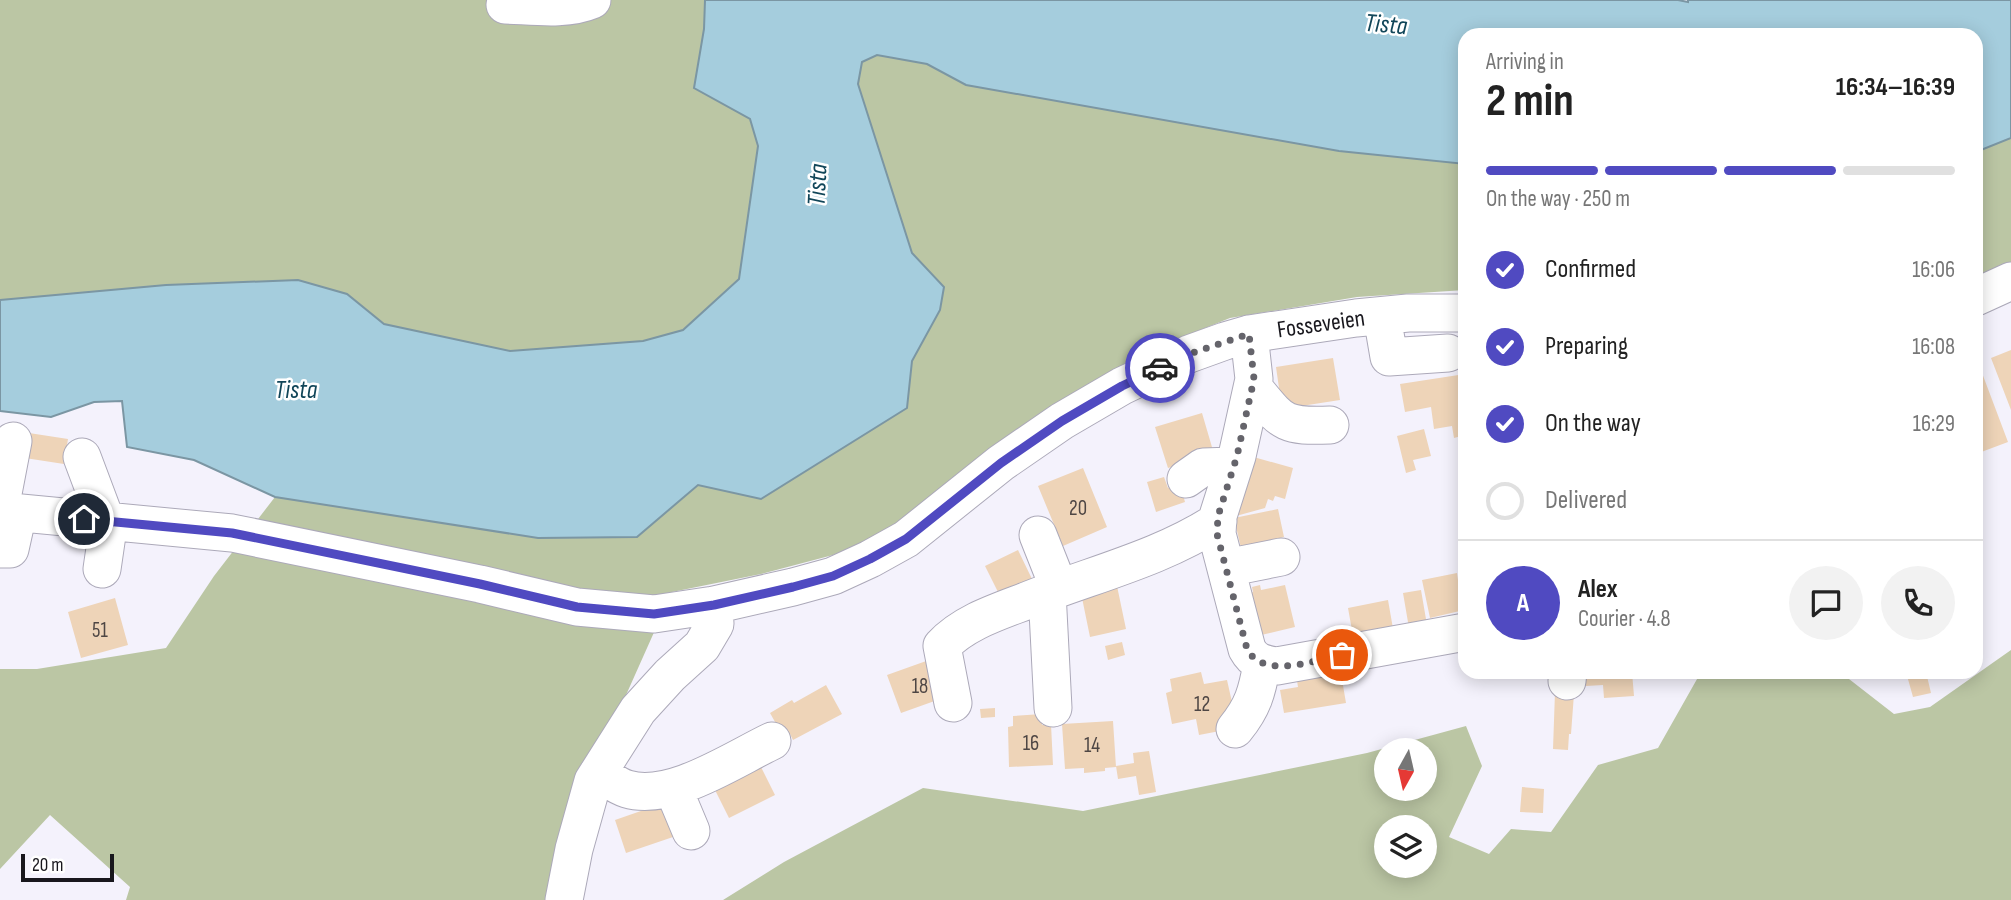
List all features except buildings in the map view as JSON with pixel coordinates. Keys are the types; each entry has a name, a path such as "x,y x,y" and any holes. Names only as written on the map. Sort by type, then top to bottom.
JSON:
{"street":[{"path":"505,5 559,6 592,0"},
{"path":"1983,295 2011,281"},
{"name":"Fosseveien","path":"6,511 232,533 480,584 577,607 654,614 714,605 833,576 870,559 906,539 1001,463 1062,421 1122,386 1189,354 1249,334 1382,316 1458,313"},
{"path":"1382,316 1390,357 1448,353"},
{"path":"1249,334 1254,368 1253,387 1218,521 1217,534 1247,649 1252,658 1262,664 1277,666 1458,633"},
{"path":"1253,387 1282,420 1300,426 1330,425"},
{"path":"0,549 10,550 6,511 13,441"},
{"path":"82,457 107,521 102,569"},
{"path":"1186,479 1203,467 1233,466"},
{"path":"953,703 942,646 950,638 990,614 1152,556 1192,538 1218,521"},
{"path":"1038,535 1053,590 1054,708"},
{"path":"1226,568 1281,557"},
{"path":"564,900 593,781 638,710 670,675 702,646 715,624 714,605"},
{"path":"1235,729 1247,714 1257,694 1262,664"},
{"path":"598,773 625,789 646,792 673,788 772,741"},
{"path":"673,788 691,831"}],"green space":[{"path":"0,0 705,0 704,29 694,88 750,119 758,146 739,279 683,330 643,341 510,351 384,324 347,294 298,280 166,285 0,300"},
{"path":"877,55 927,64 966,85 1339,151 1458,163 1458,290 1357,297 1230,318 1138,355 1013,434 882,535 833,555 761,574 672,592 614,722 572,900 126,900 130,887 50,815 0,869 0,669 37,669 166,648 214,576 275,497 538,538 637,537 698,485 761,499 907,408 912,361 940,310 944,287 912,254 858,84 862,62"},
{"path":"2011,138 2011,262 1983,274 1983,149"},
{"path":"2011,650 2011,900 723,900 784,862 923,788 1083,811 1374,751 1374,802 1437,802 1437,738 1422,738 1466,726 1482,766 1449,837 1489,854 1511,829 1551,832 1598,765 1658,748 1697,679 1849,679 1894,714 1930,707 1970,679 1983,679 1983,670"}],"water":[{"name":"Tista","path":"705,0 2011,0 2011,138 1983,149 1983,28 1458,28 1458,163 1339,151 966,85 927,64 877,55 862,62 858,84 912,253 944,287 940,310 912,361 907,408 761,499 698,485 637,537 538,538 275,497 194,460 127,447 122,401 94,402 51,417 0,411 0,300 166,285 298,280 347,294 384,324 510,351 643,341 683,330 739,279 758,146 750,119 694,88 704,29"}],"way so far":[{"path":"1160,368 1189,354 1249,334 1254,379 1237,456 1218,516 1217,534 1247,649 1252,658 1262,664 1277,666 1342,655"}],"route":[{"path":"84,519 232,533 480,584 577,607 654,614 714,605 793,587 833,576 870,559 906,539 1001,463 1062,421 1122,386 1160,368"}]}
